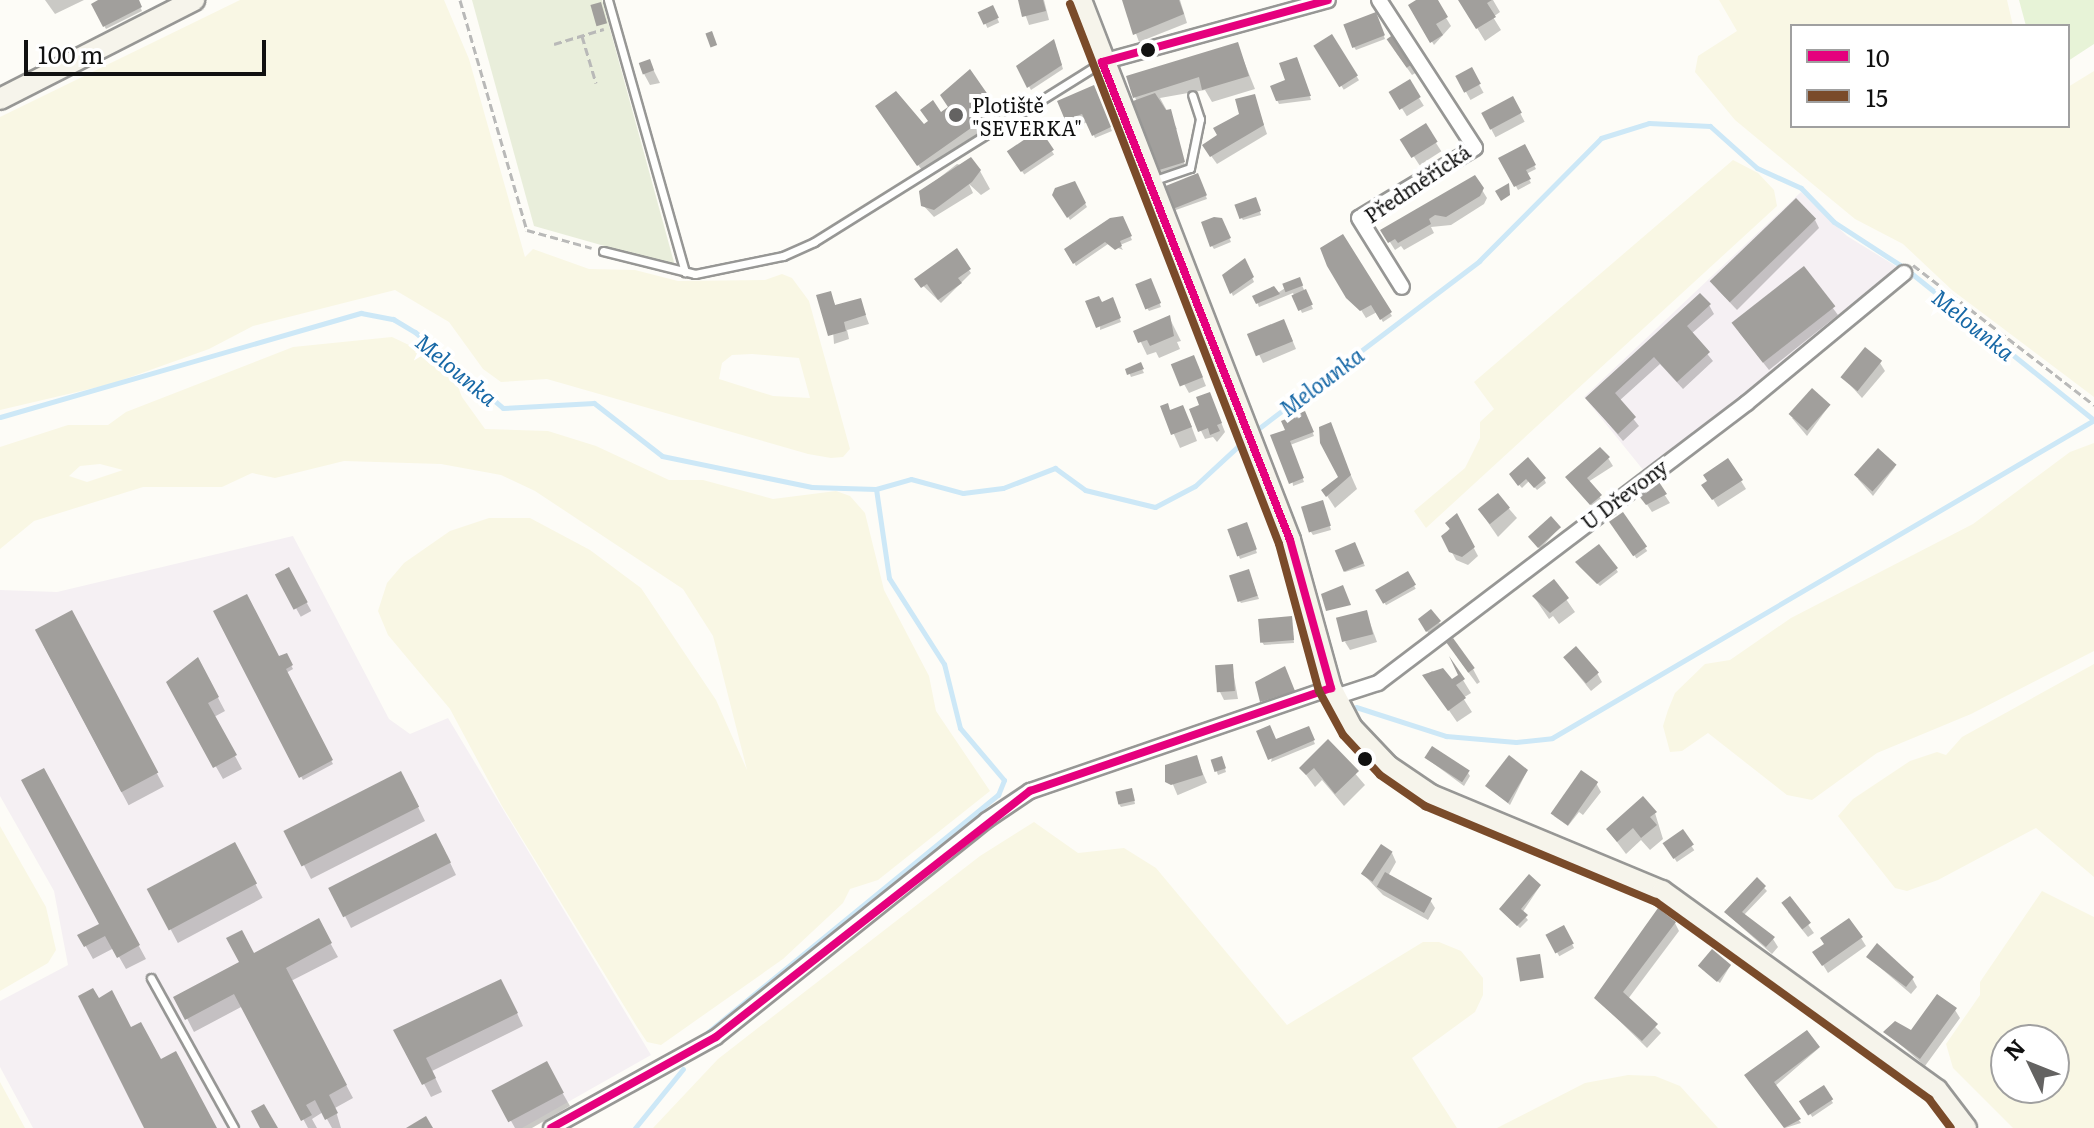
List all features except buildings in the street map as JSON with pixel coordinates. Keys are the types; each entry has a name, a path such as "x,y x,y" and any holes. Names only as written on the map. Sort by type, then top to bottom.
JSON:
{"street":[{"path":"0,99 194,0"},
{"path":"1081,0 1102,62 1290,540 1333,692 1352,728 1408,781 1662,891 1937,1090 1966,1128"},
{"path":"1102,62 1326,0"},
{"name":"Předměřická","path":"1379,0 1475,148 1359,218 1402,287"},
{"name":"U Dřevony","path":"551,1128 716,1037 987,820 1030,791 1333,692 1378,683 1747,403 1904,273"}],"lane":[{"path":"608,0 685,272"},
{"path":"603,251 685,272 764,262 814,242 1102,62"},
{"path":"1149,182 1190,168 1200,119 1192,95"},
{"path":"151,978 234,1128"}],"path":[{"path":"460,0 527,230 603,251"},
{"path":"554,44 616,26"},
{"path":"582,36 596,83"},
{"path":"1916,262 2094,405"}],"shaded area":[{"path":"240,0 444,0 469,59 525,257 533,249 589,269 635,270 678,281 765,280 782,274 792,278 809,301 850,449 843,457 808,454 547,379 501,382 483,369 449,322 395,290 253,326 209,349 111,384 0,410 0,117","holes":["732,355 799,358 810,398 773,396 719,379 722,363"]},
{"path":"1719,0 2007,0 2013,24 1790,24 1790,128 2070,128 2070,86 2094,71 2094,397 1952,290 1903,244 1855,219 1735,120 1695,72 1698,56 1737,31"},
{"path":"1733,160 1758,173 1774,190 1777,206 1426,528 1414,511 1465,468 1480,438 1480,422 1494,409 1474,382"},
{"path":"1801,192 1847,236 1907,273 1644,471 1584,397"},
{"path":"392,337 449,364 462,397 485,429 548,431 596,446 669,480 703,480 773,499 836,491 850,496 865,513 884,590 929,676 936,711 990,791 878,880 850,889 843,903 783,959 661,1045 647,1042 502,806 450,709 388,635 378,611 387,583 404,563 450,531 489,518 530,518 590,550 641,588 716,700 747,770 713,636 683,589 535,491 501,475 441,464 344,461 275,478 252,473 222,487 143,487 34,521 0,549 0,447 68,425 108,425 126,412 293,347","holes":["100,464 123,470 87,482 69,476 80,466"]},
{"path":"2094,443 2094,651 1971,714 1877,753 1812,800 1787,795 1708,733 1682,751 1670,752 1663,726 1668,710 1675,693 1705,664 1730,660 1791,618 1973,524 2070,452"},
{"path":"293,536 389,719 410,734 448,718 651,1055 522,1128 33,1128 0,1067 0,1001 68,965 54,891 0,796 0,590 57,592"},
{"path":"2094,664 2094,877 2036,828 1938,880 1907,891 1895,888 1838,816 1853,799 1910,761 1937,752 1946,755 1962,737"},
{"path":"1034,822 1078,853 1124,848 1156,868 1287,1025 1423,942 1439,942 1461,951 1483,978 1483,995 1475,1012 1412,1058 1457,1128 653,1128 718,1059 980,856"},
{"path":"0,826 46,907 56,950 48,963 0,991"},
{"path":"2042,891 2094,917 2094,1128 2013,1128 1953,1068 1946,1044 1980,995 1980,982"},
{"path":"1628,1075 1655,1076 1680,1086 1718,1128 1497,1128 1585,1083"},
{"path":"0,1082 25,1128 0,1128"}],"green space":[{"path":"472,0 602,0 675,266 534,226"},
{"path":"2019,0 2094,0 2094,44 2070,60 2070,24 2025,24"}],"waterway":[{"name":"Melounka","path":"1254,432 1479,261 1601,138 1649,123 1710,126 1757,168 1801,188 1834,222 1906,269 2094,420"},
{"name":"Melounka","path":"0,417 361,313 393,319 415,332 503,408 594,403 662,456 812,487 876,489 911,479 963,493 1003,488 1055,468 1085,490 1155,507 1195,486 1246,439"},
{"path":"1356,707 1446,736 1516,742 1552,738 2094,420"},
{"path":"708,1032 998,795 1004,780 960,728 944,664 889,578 876,489"},
{"path":"635,1128 683,1069"}],"transit line":[{"name":"10","path":"1102,62 1328,0"},
{"name":"15","path":"1070,4 1279,544 1319,691 1343,735 1380,775 1425,806 1656,902 1929,1099 1951,1128"},
{"name":"10","path":"1102,62 1290,540 1331,688"},
{"name":"10","path":"551,1128 716,1037 1030,791 1331,688"}],"place":[{"name":"Plotiště \"SEVERKA\"","path":"956,115"}]}
